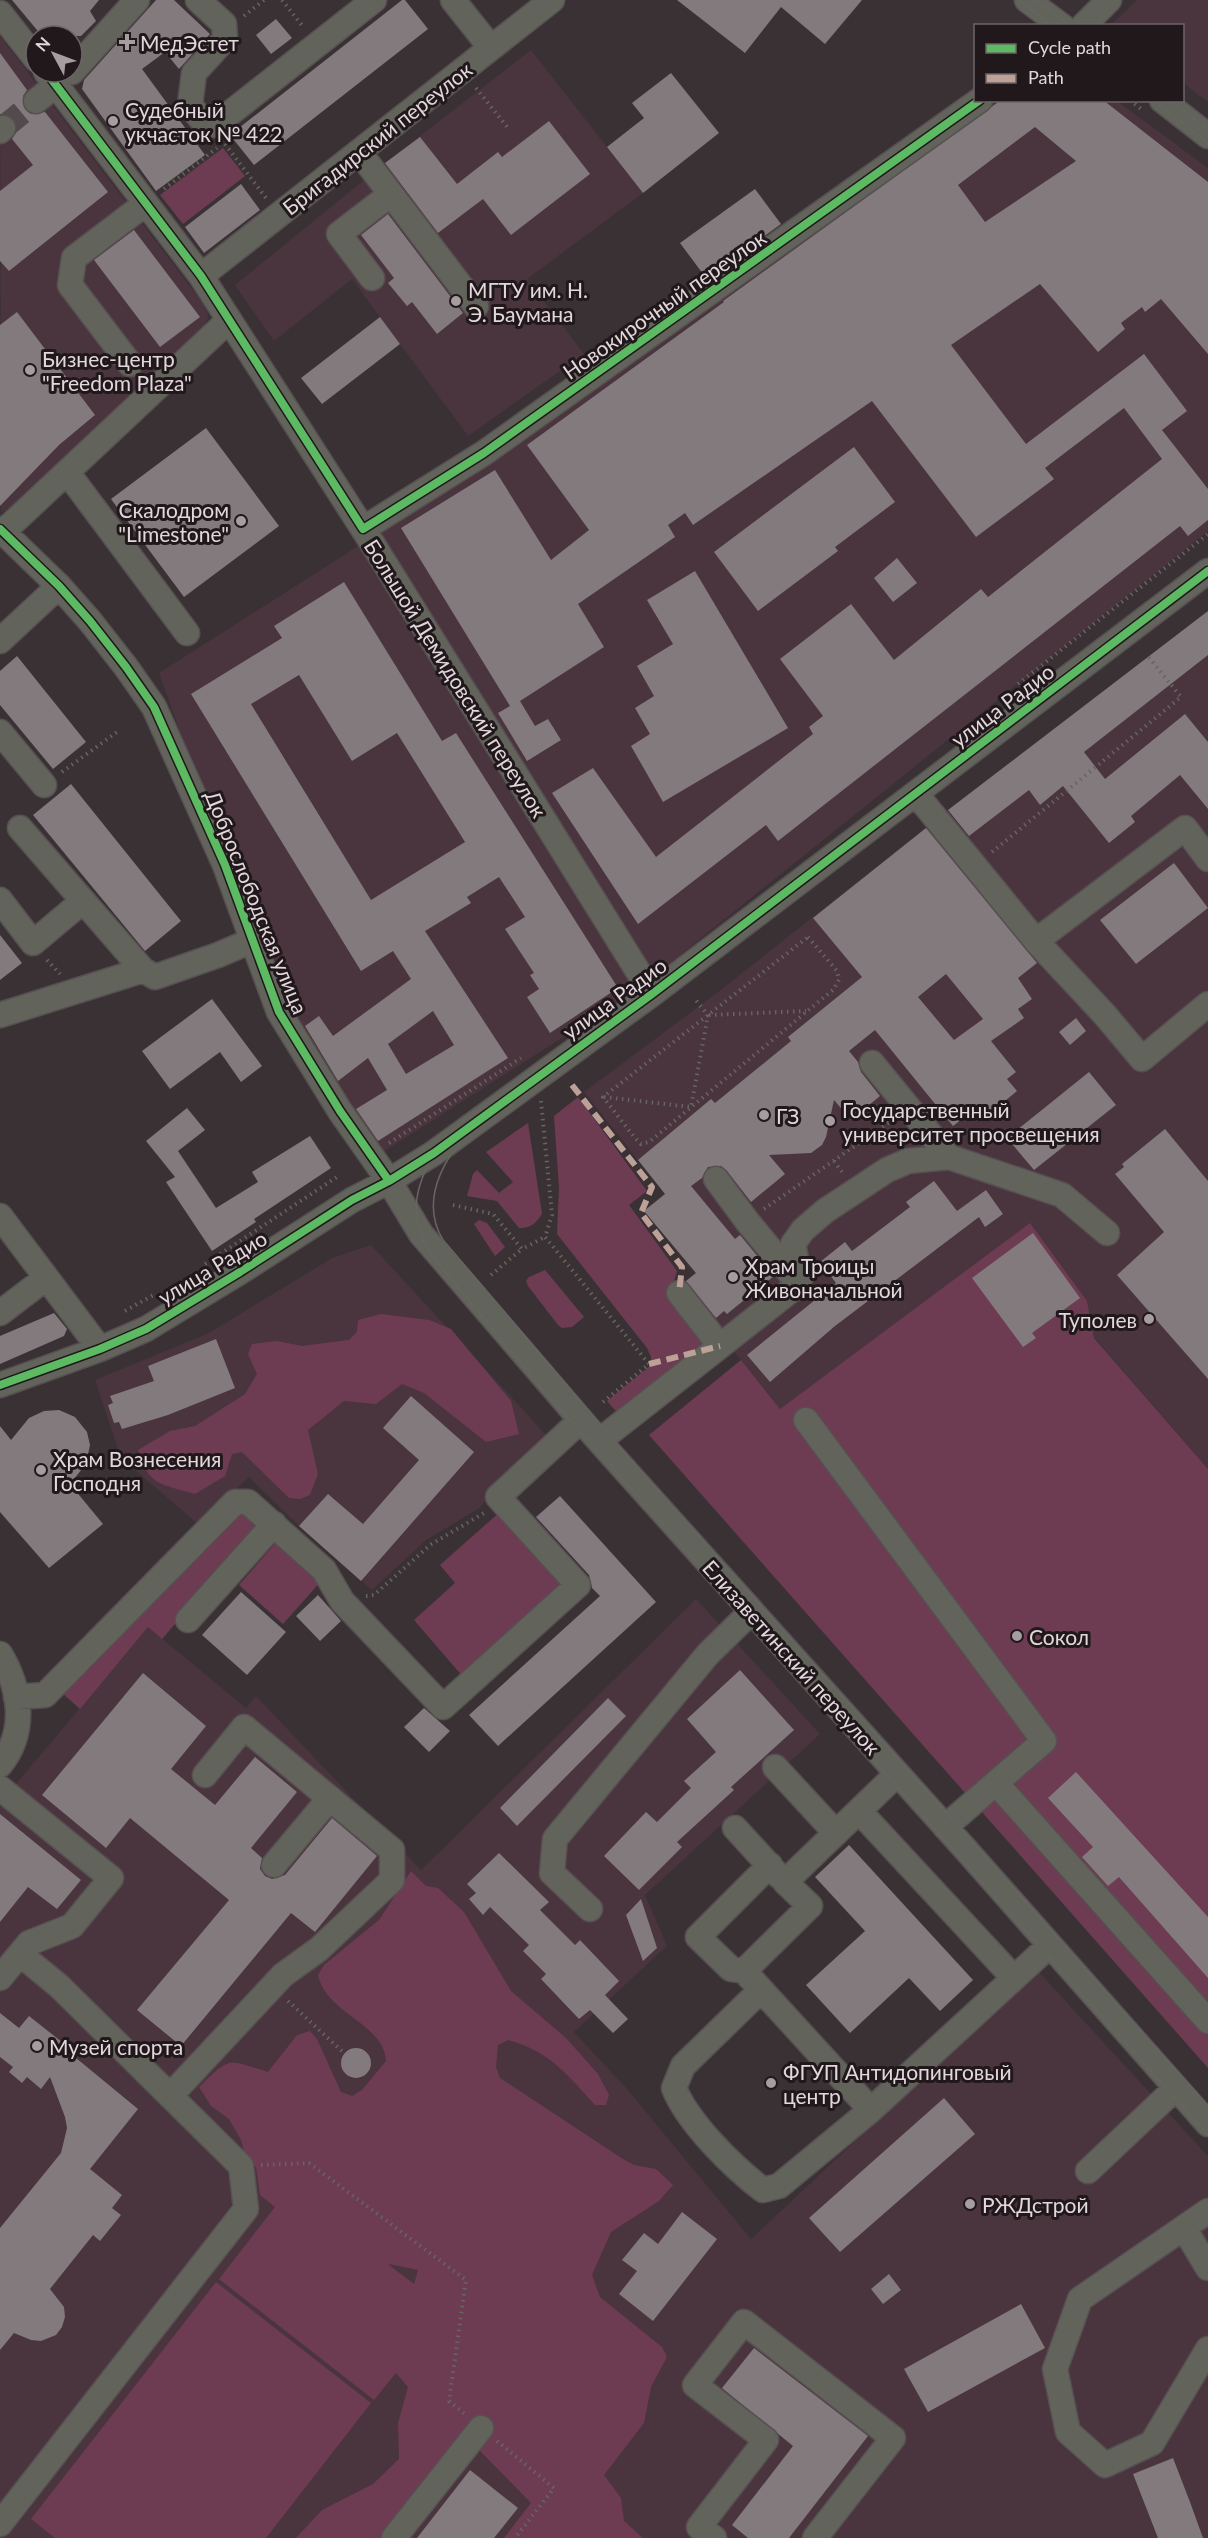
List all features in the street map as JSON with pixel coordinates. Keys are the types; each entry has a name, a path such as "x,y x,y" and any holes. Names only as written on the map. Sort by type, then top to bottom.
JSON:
{"street":[{"path":"84,54 137,0"},
{"path":"198,0 224,24 225,39 194,73 190,105 204,123 215,125 374,0"},
{"path":"453,0 491,48"},
{"name":"Бригадирский переулок","path":"201,276 552,0"},
{"path":"1027,0 1059,24"},
{"path":"1085,24 1109,0"},
{"path":"0,13 24,44"},
{"path":"36,101 54,84"},
{"name":"Большой Демидовский переулок","path":"65,84 145,204 201,276 363,529 652,994"},
{"name":"Новокирочный переулок","path":"363,529 484,453 977,102"},
{"path":"1165,102 1208,136"},
{"path":"359,152 476,306"},
{"path":"372,278 339,234 391,194"},
{"path":"130,364 70,285 74,258 145,204"},
{"path":"1,530 67,472 229,320"},
{"path":"67,472 187,633"},
{"name":"Доброслободская улица","path":"1,530 59,586 126,667 154,707 225,865 279,1012 340,1111 389,1181"},
{"name":"улица Радио","path":"0,1385 100,1349 146,1329 352,1200 389,1181 434,1153 652,994 1208,571"},
{"path":"0,641 59,586"},
{"path":"0,732 44,785"},
{"path":"916,794 1036,941 1106,1015 1142,1059 1208,1004"},
{"path":"20,828 143,970 154,977 218,955 251,940"},
{"path":"1036,941 1185,828 1208,859"},
{"path":"0,900 33,943 83,901"},
{"path":"0,1014 143,970"},
{"path":"872,1063 949,1157"},
{"path":"599,1441 799,1284 794,1244 803,1230 818,1217 887,1170 908,1161 949,1157 1062,1195 1107,1233"},
{"path":"716,1179 799,1284"},
{"name":"Елизаветинский переулок","path":"389,1181 421,1234 599,1441 1050,1944 1208,2124"},
{"path":"0,1216 100,1349"},
{"path":"0,1313 46,1278"},
{"path":"679,1293 720,1346"},
{"path":"16,1697 45,1695 236,1502 248,1502 324,1570 342,1601 443,1707 578,1585 498,1497 581,1420"},
{"path":"806,1420 1044,1741 945,1827"},
{"path":"188,1620 274,1524"},
{"path":"590,1910 552,1873 555,1839 708,1654 751,1612"},
{"path":"0,1654 16,1697 19,1712 18,1733 10,1752 0,1765"},
{"path":"170,2096 283,1975 319,1949 392,1880 392,1850 244,1727 205,1775"},
{"path":"775,1767 836,1833"},
{"path":"871,2110 744,1971 731,1969 698,1937 777,1874 836,1833 897,1774"},
{"path":"996,1783 1208,2021"},
{"path":"0,1788 111,1878 72,1926 29,1943 0,1978"},
{"path":"274,1865 330,1798"},
{"path":"859,1811 1014,1978"},
{"path":"735,1828 810,1906 744,1971"},
{"path":"761,1990 683,2066 674,2088 682,2108 745,2176 763,2190 779,2186 871,2110 1050,1944"},
{"path":"0,2524 246,2209 241,2166 59,1986 20,1954"},
{"path":"1088,2171 1176,2088"},
{"path":"1208,2211 1080,2299 1055,2369 1068,2432 1105,2465 1152,2443 1208,2349"},
{"path":"1184,2228 1208,2268"},
{"path":"714,2538 699,2527 766,2440 695,2385 744,2322 893,2438 815,2538"},
{"path":"394,2538 481,2428"}],"path":[{"path":"244,16 264,0"},
{"path":"282,0 317,45"},
{"path":"475,85 508,128"},
{"path":"168,186 224,142 271,204"},
{"path":"975,866 1181,698 1146,654"},
{"path":"808,937 837,971 839,980 834,989 649,1142 641,1144 603,1097 808,937"},
{"path":"33,943 74,991"},
{"path":"691,1107 708,1015 694,998"},
{"path":"708,1015 807,1011"},
{"path":"492,1275 522,1249 545,1237 552,1215 539,1075"},
{"path":"603,1097 691,1107"},
{"path":"747,1221 909,1109"},
{"path":"204,1265 337,1177"},
{"path":"453,1205 493,1214 522,1249"},
{"path":"545,1237 650,1364 603,1402"},
{"path":"118,1316 157,1293"},
{"path":"342,1601 374,1595 430,1545 482,1515"},
{"path":"276,1983 292,2007 345,2054"},
{"path":"241,2166 309,2163 466,2280 449,2401 554,2488 515,2538"}],"shaded area":[{"path":"1137,0 1208,0 1208,102 1184,84 1184,24 1112,24"},
{"path":"0,36 24,68 24,84 36,84 205,306 209,317 204,326 109,418 1,513"},
{"name":"МГТУ им. Н. Э. Баумана","path":"531,50 643,193 527,279 584,354 468,436 352,279 274,341 235,285 380,167"},
{"path":"989,102 1118,102 1208,168 1208,531 634,992 369,1161 290,1040 159,673 493,460"},
{"path":"223,148 245,176 183,224 160,195"},
{"path":"1208,611 1208,1469 1094,1337 1087,1301 1030,1224 780,1409 681,1285 695,1273 644,1211 665,1194 584,1092 718,992 942,815"},
{"path":"578,1097 647,1191 629,1205 677,1271 671,1291 707,1343 621,1417 607,1401 651,1365 651,1357 647,1348 557,1234 559,1188 554,1116"},
{"path":"528,1123 542,1214 532,1225 519,1228 497,1201 467,1196 473,1174 477,1170 499,1193 513,1182 486,1152"},
{"path":"479,1220 487,1223 505,1247 495,1256 474,1224"},
{"name":"Сокол","path":"1030,1223 1087,1301 1094,1338 1208,1469 1208,2068 649,1435 741,1360 780,1409"},
{"path":"371,1245 548,1437 478,1509 426,1540 372,1590 299,1526 249,1477 199,1525 121,1458 95,1380 209,1333 332,1258"},
{"path":"545,1270 584,1317 572,1327 562,1328 558,1325 528,1286 526,1281 529,1277"},
{"path":"381,1314 429,1320 451,1329 511,1401 519,1434 486,1442 424,1393 402,1384 376,1404 344,1401 308,1430 318,1474 310,1495 300,1499 289,1498 242,1452 232,1454 225,1476 195,1494 158,1482 146,1471 138,1450 170,1431 195,1426 245,1394 257,1374 248,1354 252,1344 277,1341 302,1346 349,1340 357,1332 358,1320"},
{"path":"501,1511 567,1585 464,1678 414,1620 455,1583 440,1565"},
{"path":"241,1512 257,1529 162,1639 148,1627 80,1709 61,1692"},
{"path":"278,1540 323,1579 283,1624 239,1585"},
{"path":"696,1599 820,1734 645,1895 667,1946 574,2032 627,2089 751,2239 1037,1970 1208,2156 1208,2538 0,2538 0,1803 148,1627 246,1708 256,1696 421,1870"},
{"path":"411,1871 426,1886 438,1888 464,1912 511,1991 566,2038 598,2074 609,2095 606,2105 595,2105 566,2074 546,2057 535,2050 508,2040 498,2045 496,2067 500,2078 623,2159 634,2165 656,2169 673,2185 659,2201 611,2232 592,2275 600,2297 662,2347 667,2357 651,2387 644,2423 604,2475 621,2498 624,2521 643,2538 504,2538 531,2503 479,2450 449,2452 384,2538 296,2538 322,2510 373,2484 399,2459 398,2423 408,2387 396,2373 374,2400 219,2279 275,2207 260,2195 256,2167 247,2161 241,2140 229,2119 211,2106 199,2087 217,2070 230,2063 244,2064 268,2072 297,2035 310,2031 317,2039 341,2092 352,2096 362,2090 386,2061 383,2048 366,2027 332,2000 323,1988 318,1975 324,1965 379,1920","holes":["389,2264 418,2270 414,2284"]},
{"path":"216,2282 371,2403 266,2538 55,2538 31,2519"}],"building":[{"path":"12,0 99,0 90,11 96,21 84,33 84,24 32,24"},
{"path":"156,0 174,0 210,34 179,69 165,52 142,69 205,155 156,191 82,89 84,80"},
{"path":"402,0 405,0 428,29 254,165 230,135"},
{"path":"677,0 862,0 825,44 781,7 745,53"},
{"path":"276,19 292,38 271,54 256,35"},
{"path":"0,53 27,90 23,96 25,109 31,114 45,112 108,192 9,271 0,261 0,191 33,165 12,139 17,131 13,118 7,114 0,114"},
{"path":"671,73 719,133 643,193 607,147 644,118 632,103"},
{"path":"998,102 1106,102 1208,182 1208,354 1161,299 1145,312 1142,307 1121,323 1125,329 1098,352 1040,284 951,345 1026,444 1144,354 1187,411 1162,430 1208,489 1208,520 1188,536 1180,526 778,841 766,825 638,924 552,793 593,768 656,857 813,734 809,727 823,716 780,659 851,604 894,660 981,589 988,597 1162,459 1124,408 1045,468 1054,479 976,537 872,401 693,525 685,513 668,525 675,537 578,604 604,647 520,701 535,726 548,719 561,740 527,761 498,713 510,706 401,528 495,470 551,560 589,530 527,445","holes":["1035,127 1076,161 985,222 958,185"]},
{"path":"549,121 590,174 511,235 483,199 438,233 385,163 420,137 457,184 498,152 502,157"},
{"path":"241,184 260,210 204,253 185,227"},
{"path":"755,189 781,224 706,278 680,243"},
{"path":"388,214 463,313 437,334 412,302 407,306 388,283 394,278 361,235"},
{"path":"134,230 200,317 160,347 94,260"},
{"name":"Бизнес-центр \"Freedom Plaza\"","path":"17,312 95,415 59,445 0,506 0,325"},
{"path":"380,317 400,344 322,404 301,378"},
{"path":"206,428 279,526 184,597 111,499"},
{"path":"854,447 895,502 835,547 838,551 758,611 714,552"},
{"path":"897,558 917,583 893,602 874,578"},
{"path":"695,571 788,728 663,802 631,746 650,734 635,708 654,696 637,666 673,644 647,600"},
{"path":"344,582 442,741 456,733 618,988 550,1033 527,997 539,989 530,975 534,973 505,929 525,917 499,877 467,897 471,903 425,931 508,1058 378,1141 356,1109 387,1090 368,1058 338,1081 305,1026 319,1016 333,1036 411,979 393,951 361,971 191,694 282,638 274,626","holes":["299,675 352,761 397,733 465,842 371,900 251,704","433,1011 454,1045 406,1074 388,1044"]},
{"path":"1208,611 1208,655 1084,752 1105,779 1185,714 1208,742 1208,809 1180,775 1131,816 1135,822 1109,843 1063,786 1040,805 1029,790 969,836 948,810"},
{"path":"17,656 86,742 53,769 0,705 0,671"},
{"path":"71,784 181,921 145,951 33,815"},
{"name":"ГЗ","path":"926,828 1037,963 1018,978 1032,999 1018,1009 1024,1018 991,1041 1016,1072 1007,1079 1017,1091 988,1115 980,1105 953,1126 875,1030 849,1051 858,1062 861,1072 880,1096 851,1120 834,1100 826,1137 822,1145 811,1153 769,1155 785,1174 751,1202 721,1166 708,1167 702,1178 691,1186 735,1239 740,1235 774,1276 727,1314 724,1311 716,1318 686,1281 696,1273 644,1211 665,1194 638,1160 711,1099 715,1103 791,1041 788,1037 862,977 813,918","holes":["946,974 983,1019 954,1040 918,997"]},
{"path":"1174,863 1208,908 1136,964 1100,920"},
{"path":"0,935 22,963 0,980"},
{"path":"212,999 262,1066 241,1082 220,1052 170,1089 142,1051"},
{"path":"1076,1018 1086,1031 1070,1045 1059,1032"},
{"path":"1089,1072 1116,1105 1034,1170 1007,1138"},
{"path":"187,1108 205,1130 178,1151 216,1208 258,1182 252,1172 310,1136 331,1168 254,1219 256,1222 212,1251 166,1182 175,1177 146,1141"},
{"path":"1165,1129 1208,1181 1208,1379 1117,1275 1164,1232 1115,1174 1124,1167 1122,1164"},
{"path":"934,1181 957,1211 986,1190 1003,1214 985,1227 979,1217 835,1326 770,1382 747,1355 836,1283 820,1262 845,1242 852,1251 910,1207 906,1202"},
{"path":"1033,1233 1080,1298 1032,1333 1036,1338 1023,1347 972,1278"},
{"path":"54,1313 67,1329 64,1336 0,1364 0,1336"},
{"path":"216,1339 235,1388 168,1415 122,1429 119,1422 114,1423 108,1405 113,1403 110,1396 154,1381 148,1366"},
{"path":"411,1396 474,1452 361,1581 299,1526 328,1494 363,1524 419,1460 383,1428"},
{"name":"Храм Вознесения Господня","path":"59,1410 75,1417 87,1432 90,1445 86,1464 70,1484 103,1524 49,1568 0,1512 0,1426 11,1440 29,1418 44,1411"},
{"path":"560,1496 656,1602 498,1746 469,1715 600,1596 592,1588 589,1575 536,1517"},
{"path":"241,1592 286,1632 247,1675 202,1635"},
{"path":"318,1595 341,1621 320,1641 296,1616"},
{"path":"740,1670 794,1730 731,1787 734,1790 677,1842 682,1847 639,1890 604,1856 646,1812 657,1822 691,1788 684,1781 716,1752 687,1719"},
{"path":"143,1673 206,1726 171,1769 215,1805 255,1757 297,1792 251,1848 262,1858 260,1869 265,1876 272,1879 285,1875 332,1818 377,1856 315,1932 291,1913 181,2046 137,2010 229,1900 130,1818 106,1848 42,1795"},
{"path":"608,1698 626,1716 517,1826 500,1808"},
{"path":"424,1708 450,1731 429,1752 404,1727"},
{"path":"1076,1772 1208,1917 1208,1978 1119,1877 1108,1886 1082,1857 1093,1847 1048,1798"},
{"path":"0,1814 81,1880 57,1909 28,1887 0,1922"},
{"path":"849,1845 973,1980 940,2011 909,1978 850,2033 806,1985 865,1931 815,1877"},
{"path":"499,1853 549,1902 540,1910 575,1945 580,1940 619,1981 605,1995 628,2019 613,2033 590,2010 579,2019 541,1979 546,1974 523,1951 529,1945 490,1907 483,1915 469,1899 476,1893 467,1884"},
{"path":"641,1899 657,1948 643,1961 626,1915"},
{"path":"0,2013 19,2028 29,2016 72,2050 70,2053 138,2109 90,2169 122,2195 112,2208 121,2215 100,2241 93,2235 50,2289 64,2307 65,2317 62,2327 56,2335 41,2341 31,2340 14,2333 0,2350 0,2228 61,2153 67,2128 50,2077 41,2089 27,2077 22,2083 9,2072 13,2067 0,2057"},
{"path":"356,2048 366,2053 371,2063 366,2073 356,2078 346,2073 341,2063 346,2053"},
{"path":"944,2098 975,2134 840,2252 809,2218"},
{"path":"682,2212 717,2239 653,2321 619,2294 637,2271 622,2260 644,2233 658,2244"},
{"path":"889,2274 901,2290 883,2304 871,2289"},
{"path":"1021,2304 1045,2348 928,2412 904,2369"},
{"path":"754,2348 868,2436 789,2538 748,2538 732,2525 793,2446 722,2388"},
{"path":"1173,2458 1203,2538 1158,2538 1133,2474"},
{"path":"470,2470 518,2508 494,2538 417,2538"}],"tunnel":[{"path":"3,128 36,101"}],"tram line":[{"path":"1018,0 1050,24"},
{"path":"1035,0 1067,24"},
{"path":"1156,102 1208,143"},
{"path":"1173,102 1208,130"},
{"path":"1208,563 649,989 459,1124 437,1150 429,1164 417,1195 416,1211 419,1228 429,1252 545,1392 1208,2135"},
{"path":"1208,581 655,1000 462,1139 440,1174 434,1200 434,1214 443,1240 616,1443 1208,2106"}],"marked path":[{"path":"572,1085 652,1187 641,1213 682,1267 679,1293"},
{"path":"649,1364 720,1346"}],"cycle path":[{"path":"55,84 201,276 363,529 484,453 977,102"},
{"path":"0,529 59,586 90,621 154,707 225,865 279,1012 340,1111 389,1181"},
{"path":"0,1385 100,1349 146,1329 352,1200 389,1181 434,1153 652,994 1208,571"}],"place":[{"name":"МедЭстет","path":"127,42"},
{"name":"Судебный укчасток № 422","path":"113,121"},
{"name":"МГТУ им. Н. Э. Баумана","path":"456,301"},
{"name":"Бизнес-центр \"Freedom Plaza\"","path":"30,370"},
{"name":"Скалодром \"Limestone\"","path":"241,521"},
{"name":"ГЗ","path":"764,1115"},
{"name":"Государственный университет просвещения","path":"830,1121"},
{"name":"Храм Троицы Живоначальной","path":"733,1277"},
{"name":"Туполев","path":"1149,1319"},
{"name":"Храм Вознесения Господня","path":"41,1470"},
{"name":"Сокол","path":"1017,1636"},
{"name":"Музей спорта","path":"37,2046"},
{"name":"ФГУП Антидопинговый центр","path":"771,2083"},
{"name":"РЖДстрой","path":"970,2204"}]}
